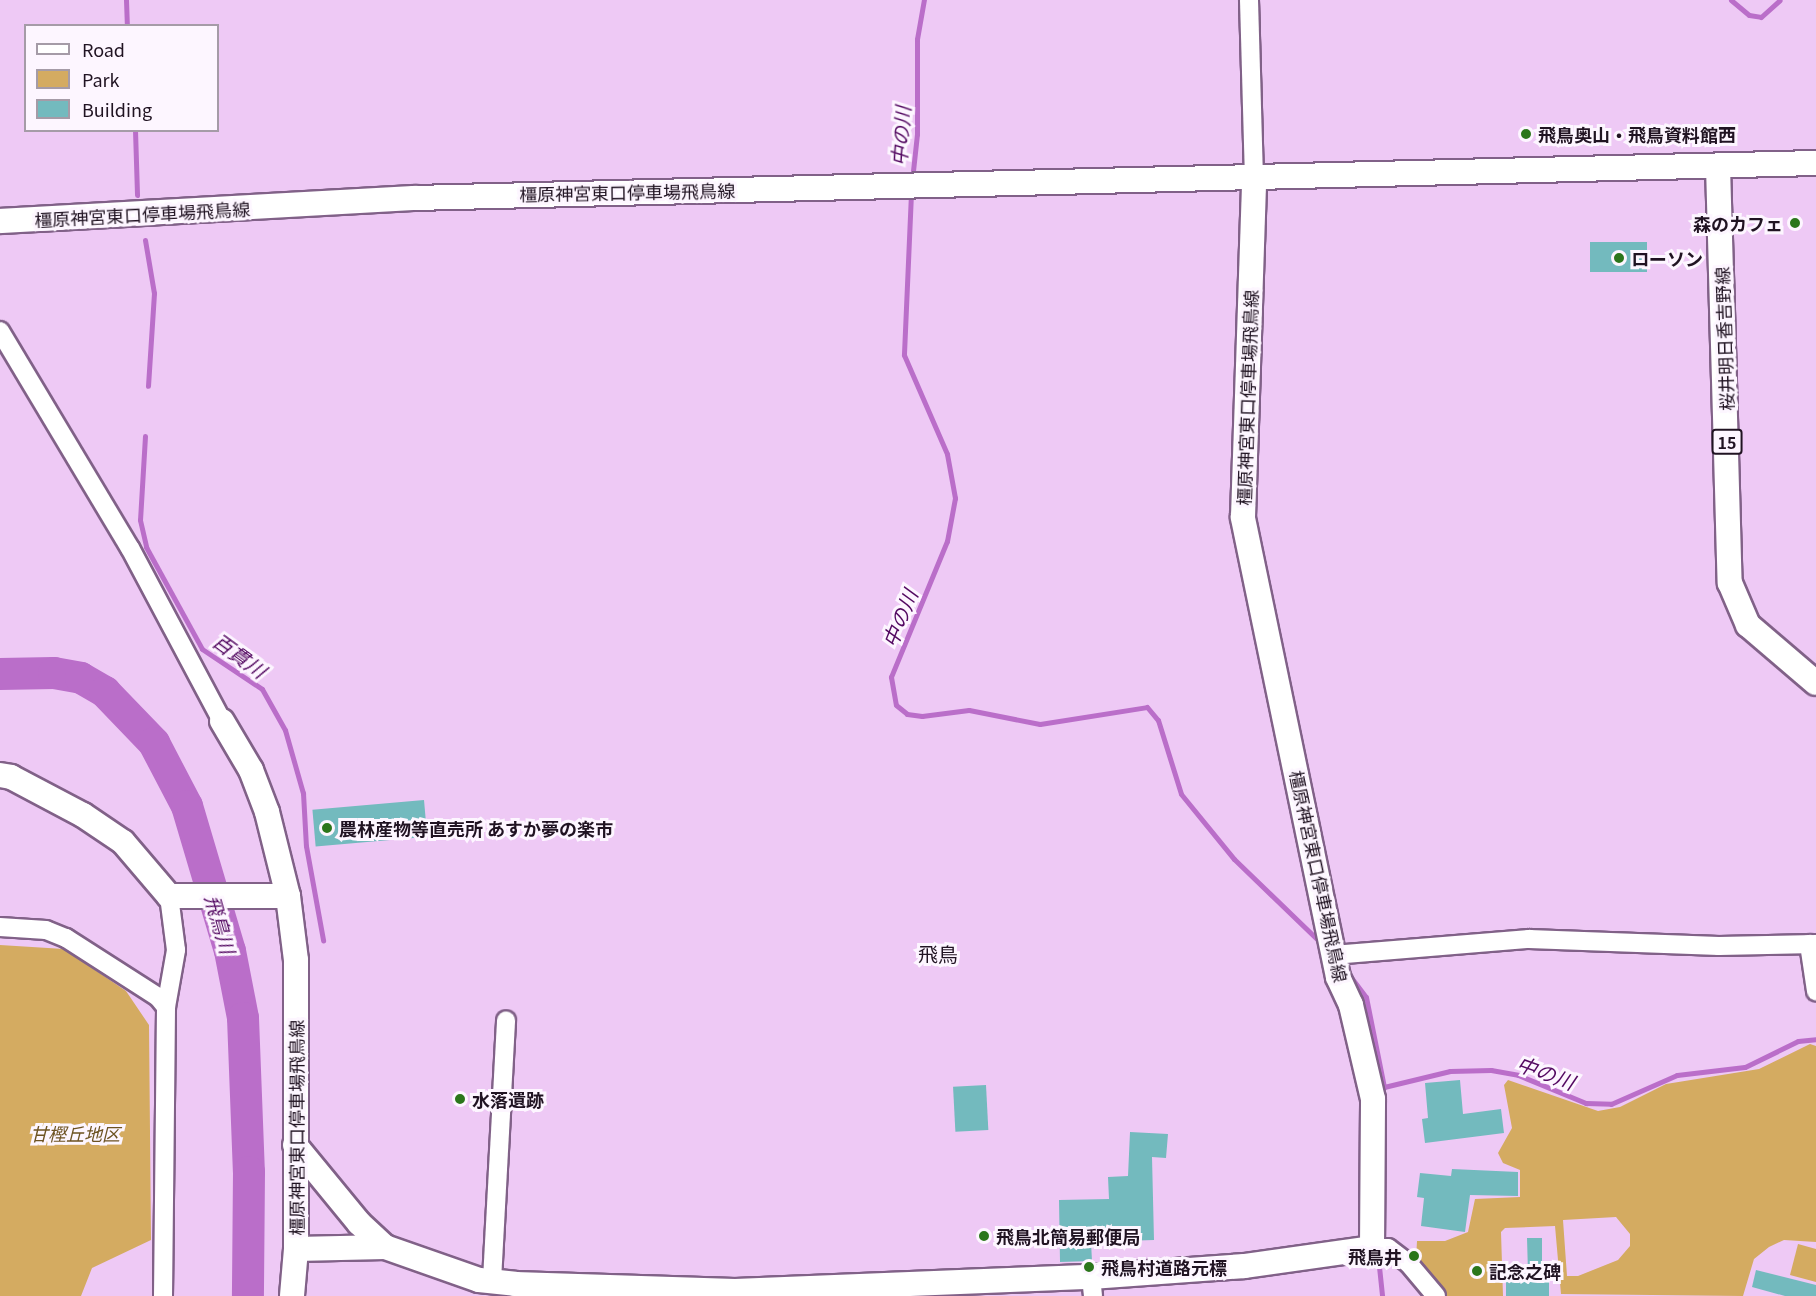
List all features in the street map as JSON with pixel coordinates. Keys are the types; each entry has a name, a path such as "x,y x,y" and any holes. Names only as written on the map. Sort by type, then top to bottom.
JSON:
{"main road":[{"path":"1718,166 1816,163"},
{"name":"橿原神宮東口停車場飛鳥線","path":"0,222 414,198 1718,166"},
{"name":"桜井明日香吉野線","path":"1718,166 1730,583 1748,625 1816,683"},
{"name":"橿原神宮東口停車場飛鳥線","path":"222,721 251,770 267,812 288,896 296,960 296,1249 385,1247 480,1281 726,1294 1092,1286 1372,1248 1373,1099 1351,1005 1338,977 1333,955 1243,518 1254,178"},
{"path":"0,775 11,777 83,815 123,842 177,896 288,896"},
{"path":"295,1145 359,1223 385,1247"},
{"path":"292,1296 296,1249"}],"street":[{"path":"1249,0 1254,178"},
{"path":"0,331 130,548 222,721"},
{"path":"163,1296 166,1007 176,950 177,896"},
{"path":"0,927 46,930 66,938 158,997 166,1007"},
{"path":"1333,955 1529,939 1708,946 1812,944 1816,991"},
{"path":"492,1280 506,1020"},
{"path":"1372,1248 1388,1248 1409,1264 1436,1296"}],"green space":[{"name":"甘樫丘地区","path":"0,945 64,949 126,991 149,1025 151,1240 92,1268 81,1296 0,1296"},
{"path":"1810,1044 1816,1046 1816,1242 1784,1240 1769,1247 1754,1259 1743,1296 1561,1294 1555,1226 1505,1228 1501,1232 1503,1296 1444,1296 1416,1259 1417,1241 1445,1241 1468,1232 1475,1199 1520,1197 1520,1170 1503,1163 1498,1153 1512,1128 1504,1085 1508,1080 1598,1111 1620,1107 1666,1084 1759,1069","holes":["1616,1217 1630,1234 1630,1246 1618,1260 1578,1276 1567,1276 1563,1220"]},
{"path":"1798,1244 1816,1249 1816,1282 1790,1275"}],"building":[{"name":"ローソン","path":"1590,242 1647,242 1647,272 1590,272"},
{"path":"424,800 427,837 316,847 312,810"},
{"path":"1460,1080 1463,1114 1501,1109 1504,1133 1425,1143 1422,1119 1428,1118 1425,1083"},
{"path":"986,1085 988,1130 955,1132 953,1087"},
{"path":"1130,1132 1168,1134 1166,1158 1152,1157 1154,1240 1091,1242 1092,1261 1060,1262 1059,1200 1109,1199 1108,1177 1128,1176"},
{"path":"1452,1169 1518,1172 1518,1196 1470,1195 1465,1232 1421,1226 1424,1198 1417,1197 1420,1173 1451,1176"},
{"path":"1527,1238 1542,1238 1542,1272 1549,1272 1549,1296 1506,1296 1506,1273 1528,1273"},
{"path":"1756,1270 1816,1285 1816,1296 1785,1296 1752,1287"}],"waterway":[{"name":"百貫川","path":"126,0 127,24"},
{"name":"中の川","path":"912,180 917,134 917,39 924,0"},
{"path":"1731,0 1749,15 1761,17 1780,0"},
{"name":"百貫川","path":"135,132 137,195"},
{"name":"中の川","path":"911,193 904,355 947,454 955,498 947,541 891,677 896,705 907,714 922,716 969,710 1040,724 1147,707 1158,720 1181,794 1234,859 1321,943"},
{"name":"百貫川","path":"145,240 154,293 148,386"},
{"name":"百貫川","path":"145,436 140,520 146,547 202,649 262,689 285,730 303,793 306,846 323,940"},
{"name":"飛鳥川","path":"0,674 54,673 81,678 105,692 154,743 187,806 230,951 243,1018 249,1172 248,1296"},
{"name":"中の川","path":"1347,972 1366,997 1384,1087 1450,1071 1491,1070 1518,1075 1586,1103 1611,1104 1677,1075 1745,1067 1798,1041 1816,1039"},
{"path":"1378,1257 1382,1296"}],"place":[{"name":"飛鳥奥山・飛鳥資料館西","path":"1526,134"},
{"name":"森のカフェ","path":"1795,223"},
{"name":"ローソン","path":"1619,258"},
{"name":"農林産物等直売所 あすか夢の楽市","path":"327,828"},
{"name":"水落遺跡","path":"460,1099"},
{"name":"飛鳥北簡易郵便局","path":"984,1236"},
{"name":"飛鳥井","path":"1414,1256"},
{"name":"飛鳥村道路元標","path":"1089,1267"},
{"name":"記念之碑","path":"1477,1271"}],"district":[{"name":"飛鳥","path":"938,953"}]}
